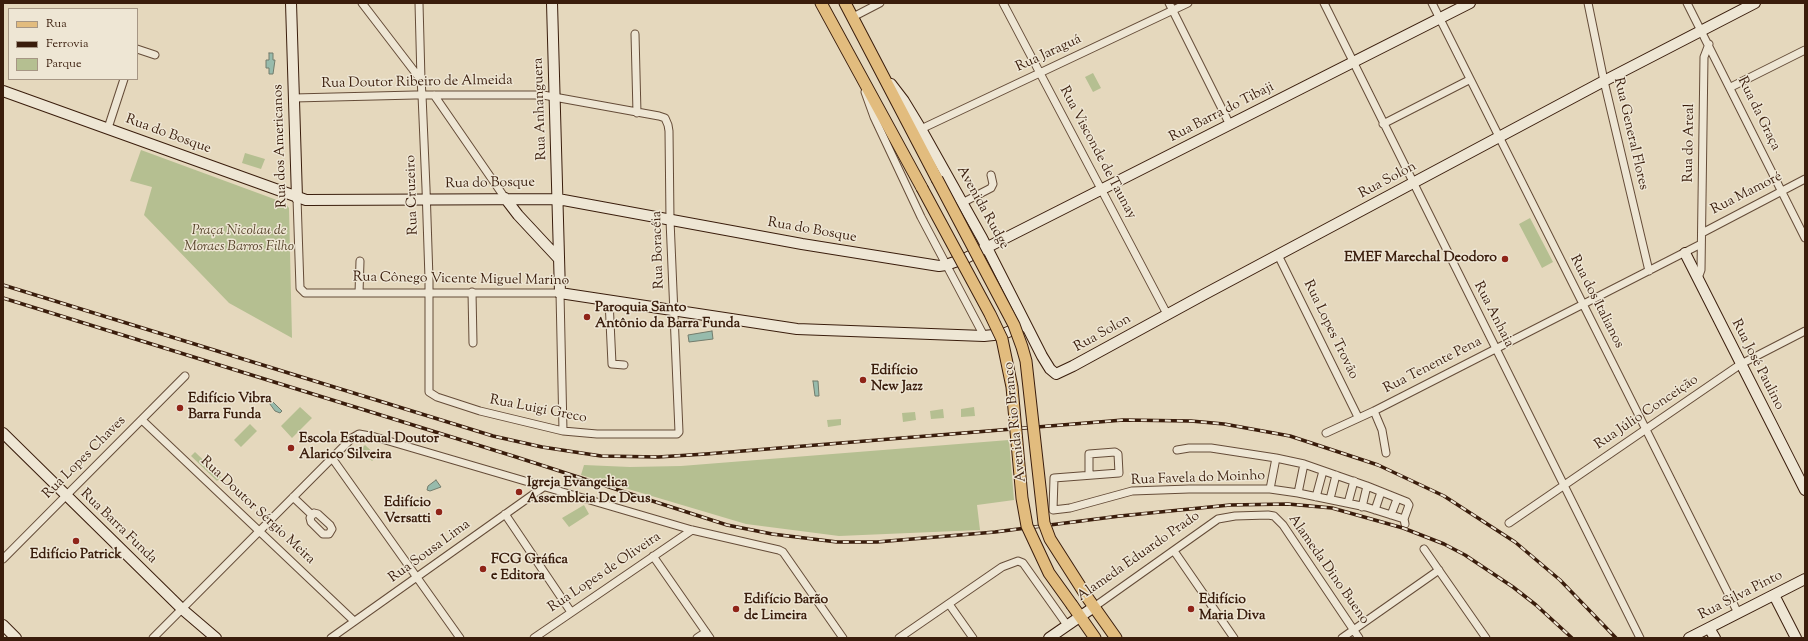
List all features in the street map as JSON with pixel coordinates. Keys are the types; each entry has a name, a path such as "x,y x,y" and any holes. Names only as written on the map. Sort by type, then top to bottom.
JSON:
{"main road":[{"path":"821,3 862,79"},
{"name":"Avenida Rudge","path":"845,3 937,179"},
{"name":"Avenida Rio Branco","path":"862,79 984,302 1002,339 1010,370 1022,498 1027,526 1049,573 1095,638"},
{"name":"Avenida Rio Branco","path":"937,179 1014,325 1022,347 1026,361 1039,495 1044,522 1053,544 1087,597 1116,638"}],"street":[{"name":"Rua dos Americanos","path":"291,3 300,288"},
{"path":"362,3 421,80"},
{"name":"Rua Cruzeiro","path":"419,3 429,292 429,385"},
{"name":"Rua Anhanguera","path":"552,3 563,431"},
{"path":"853,16 880,3"},
{"name":"Rua Visconde de Taunay","path":"1003,3 1167,314"},
{"path":"1168,3 1230,125"},
{"name":"Rua Jaraguá","path":"921,129 1188,3"},
{"name":"Rua Anhaia","path":"1324,3 1640,638"},
{"name":"Rua dos Italianos","path":"1432,3 1738,613"},
{"name":"Rua Barra do Tibaji","path":"986,247 1470,3"},
{"name":"Rua General Flores","path":"1588,3 1604,81 1649,271"},
{"name":"Rua da Graça","path":"1687,3 1731,87 1805,238"},
{"name":"Rua Solon","path":"1042,356 1053,372 1056,374 1061,372 1604,81 1755,3"},
{"path":"635,34 637,112"},
{"name":"Rua do Areal","path":"1698,278 1701,270 1704,57 1708,44"},
{"path":"138,49 155,55"},
{"path":"1731,87 1805,50"},
{"path":"862,79 876,123 921,217 984,336"},
{"path":"108,128 124,80"},
{"path":"1383,124 1470,80"},
{"name":"Avenida Rudge","path":"886,81 900,95 921,129 986,247 1042,356"},
{"name":"Rua do Bosque","path":"3,91 297,198 316,200 505,198 558,199 921,265 946,265 966,258 986,247"},
{"name":"Rua Doutor Ribeiro de Almeida","path":"294,98 534,94 659,116"},
{"path":"434,95 505,198 518,215 559,259"},
{"name":"Rua Boracéia","path":"659,116 667,121 669,131 670,220 679,432 677,434"},
{"path":"962,203 991,188 993,184 991,175"},
{"name":"Rua Mamoré","path":"1702,232 1805,179"},
{"path":"518,215 518,203 528,198"},
{"name":"Rua Tenente Pena","path":"1326,433 1358,417 1374,411 1701,244"},
{"name":"Rua José Paulino","path":"1685,253 1805,490"},
{"name":"Rua Lopes Trovão","path":"1278,255 1358,417"},
{"path":"359,293 360,261"},
{"name":"Rua Cônego Vicente Miguel Marino","path":"300,288 305,293 560,293 797,329 984,336 1003,334 1026,324"},
{"path":"472,292 473,343"},
{"path":"609,300 612,364 624,365"},
{"name":"Rua Júlio Conceição","path":"1509,523 1741,364 1805,331"},
{"name":"Rua Lopes Chaves","path":"3,559 185,376"},
{"name":"Rua Luigi Greco","path":"429,385 429,392 434,396 464,407 563,431 598,434 677,434"},
{"path":"1374,411 1382,430 1386,453"},
{"name":"Rua Doutor Sérgio Meira","path":"142,420 354,622"},
{"name":"Rua Barra Funda","path":"3,433 182,609 216,638"},
{"path":"153,638 357,434 375,437 692,530 783,552 843,638"},
{"name":"Rua Favela do Moinho","path":"1089,475 1089,454 1115,452 1118,454 1119,474 1054,478 1053,510 1070,508 1132,491 1270,489 1348,503 1392,515 1404,522 1408,505 1407,502 1354,481 1304,464 1211,448 1189,448 1176,450"},
{"path":"332,458 460,638"},
{"path":"1270,489 1276,458"},
{"path":"1298,493 1304,464"},
{"path":"1316,497 1323,471"},
{"path":"1330,499 1336,475"},
{"path":"1348,503 1354,481"},
{"name":"Rua Sousa Lima","path":"331,638 545,486"},
{"path":"1362,507 1367,486"},
{"path":"1375,510 1382,492"},
{"path":"293,497 312,514"},
{"path":"1392,515 1397,499"},
{"path":"505,514 572,612"},
{"name":"Alameda Eduardo Prado","path":"1049,638 1218,520 1235,516 1251,515"},
{"name":"Alameda Dino Bueno","path":"1251,515 1273,516 1280,521 1359,638"},
{"name":"Rua Lopes de Oliveira","path":"534,638 692,530"},
{"path":"1424,549 1486,638"},
{"path":"1174,551 1234,638"},
{"path":"653,556 708,635 697,638"},
{"path":"899,638 1007,565 1018,560 1023,563 1067,625"},
{"path":"1342,638 1439,570"},
{"name":"Rua Silva Pinto","path":"1689,638 1805,579"},
{"path":"1774,595 1796,638"},
{"path":"949,604 973,638"},
{"path":"3,625 16,638"},
{"path":"1709,628 1715,638"}],"green space":[{"path":"1093,73 1101,88 1093,92 1085,77"},
{"name":"Praça Nicolau de Moraes Barros Filho","path":"141,150 285,203 289,208 292,338 229,303 144,215 152,187 130,181"},
{"path":"245,153 265,159 261,169 242,163"},
{"path":"1530,218 1553,262 1542,268 1519,224"},
{"path":"300,407 312,418 292,438 281,426"},
{"path":"974,407 975,416 961,417 961,409"},
{"path":"943,409 944,418 931,419 930,411"},
{"path":"915,412 916,420 903,422 902,413"},
{"path":"841,419 841,425 828,427 827,420"},
{"path":"250,424 257,431 241,447 234,440"},
{"path":"1009,440 1014,500 977,505 980,530 839,536 746,524 581,475 584,465 630,467 681,466"},
{"path":"365,445 377,456 372,461 360,450"},
{"path":"195,452 221,477 217,481 191,456"},
{"path":"584,505 589,514 569,527 562,518"}],"shaded area":[{"path":"269,53 273,53 273,60 275,60 273,74 269,74 269,68 266,68 266,60 269,60"},
{"path":"712,331 713,339 689,342 688,335"},
{"path":"813,381 818,381 819,396 815,396"},
{"path":"269,398 282,411 280,413 275,411 267,400"},
{"path":"436,480 441,487 430,491 427,490 428,486"}],"railway":[{"path":"3,285 493,436 542,447 601,456 658,457 706,454 1123,420 1191,421 1224,424 1290,436 1378,465 1444,496 1515,542 1560,580 1616,638"},
{"path":"3,298 513,456 727,525 772,534 837,542 877,542 995,532 1120,516 1230,505 1288,504 1332,508 1403,528 1444,544 1465,555 1513,587 1536,605 1572,638"}],"place":[{"name":"EMEF Marechal Deodoro","path":"1505,259"},
{"name":"Paroquia Santo Antônio da Barra Funda","path":"587,317"},
{"name":"Edifício New Jazz","path":"863,380"},
{"name":"Edifício Vibra Barra Funda","path":"180,408"},
{"name":"Escola Estadual Doutor Alarico Silveira","path":"291,448"},
{"name":"Igreja Evangelica Assembleia De Deus","path":"519,492"},
{"name":"Edifício Versatti","path":"439,512"},
{"name":"Edifício Patrick","path":"76,541"},
{"name":"FCG Gráfica e Editora","path":"483,569"},
{"name":"Edifício Barão de Limeira","path":"736,609"},
{"name":"Edifício Maria Diva","path":"1191,609"}]}
